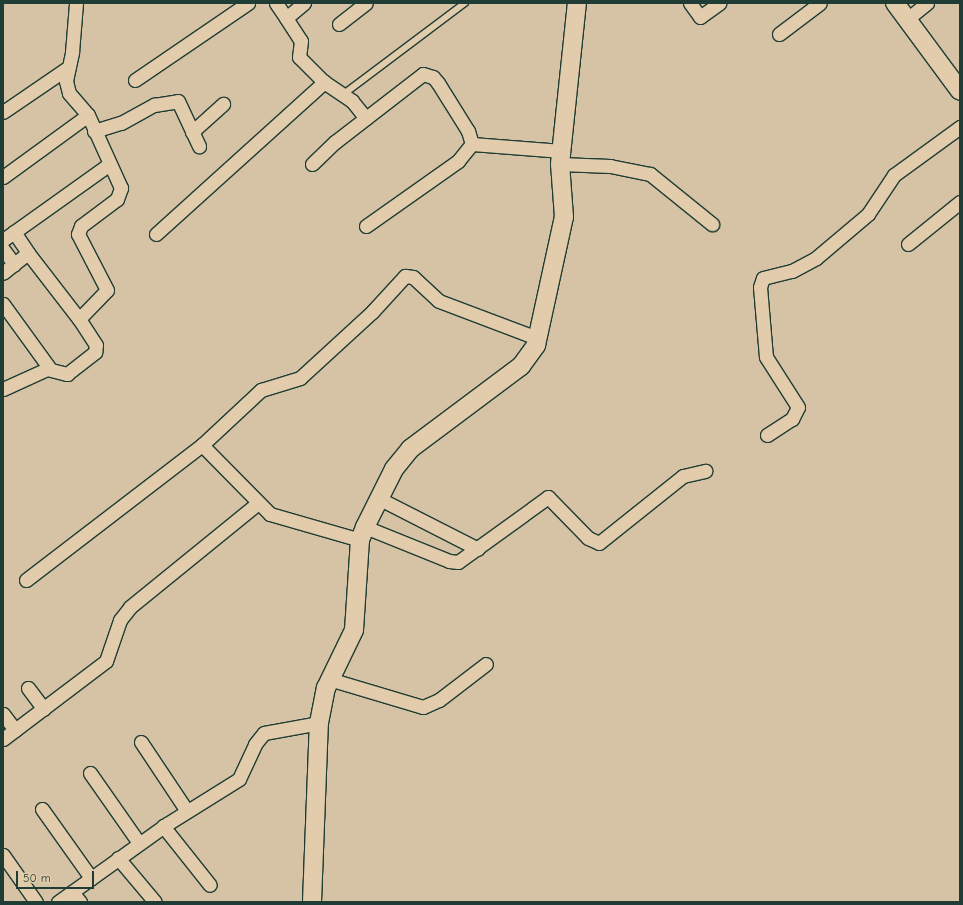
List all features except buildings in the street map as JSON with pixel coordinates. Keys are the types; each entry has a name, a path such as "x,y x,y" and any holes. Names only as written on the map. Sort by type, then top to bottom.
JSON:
{"main road":[{"path":"312,902 319,723 323,696 329,679 354,630 362,534 378,498 394,469 410,450 521,366 530,356 537,338 564,217 561,157 577,3"},
{"path":"895,3 906,20 960,91"}],"street":[{"path":"76,3 72,52 66,69 69,93 88,115 108,165 120,188 120,194 117,199 81,226 78,234 106,290 79,320"},
{"path":"135,80 248,3"},
{"path":"276,3 301,41 301,60 324,82 352,101 366,118"},
{"path":"286,18 304,3"},
{"path":"339,24 366,3"},
{"path":"690,3 700,17 718,3"},
{"path":"779,34 820,3"},
{"path":"906,20 927,3"},
{"path":"3,112 66,69"},
{"path":"312,164 419,75 427,74 438,83 468,131 472,144"},
{"path":"156,234 324,82"},
{"path":"94,131 121,123 154,105 178,101 199,146"},
{"path":"192,132 223,104"},
{"path":"3,177 88,115"},
{"path":"767,435 792,418 798,407 766,357 760,287 763,278 767,275 792,271 816,258 868,214 894,175 960,127"},
{"path":"472,144 561,157 650,174 712,224"},
{"path":"366,226 458,160 472,144"},
{"path":"3,240 108,165"},
{"path":"908,244 960,202"},
{"path":"4,388 44,369 50,369 67,374 96,352 96,345 79,320 28,253 14,232"},
{"path":"3,249 14,264"},
{"path":"3,273 28,253"},
{"path":"26,580 202,444 261,390 286,385 300,378 409,275 439,301 537,338"},
{"path":"3,304 50,369"},
{"path":"202,444 258,503 276,517 362,534 454,563 478,549 548,497 588,538 595,543 603,542 683,476 705,471"},
{"path":"378,498 478,549"},
{"path":"3,739 106,661 120,620 130,607 258,503"},
{"path":"329,679 423,707 439,700 486,664"},
{"path":"28,688 44,709"},
{"path":"3,714 16,730"},
{"path":"58,902 76,897 91,878 118,858 164,826 239,779 252,750 264,733 319,723"},
{"path":"141,742 187,811"},
{"path":"90,773 139,843"},
{"path":"42,809 91,878"},
{"path":"164,826 210,885"},
{"path":"3,855 36,902"},
{"path":"118,858 154,902"}],"lane":[{"path":"345,92 465,3"}]}
